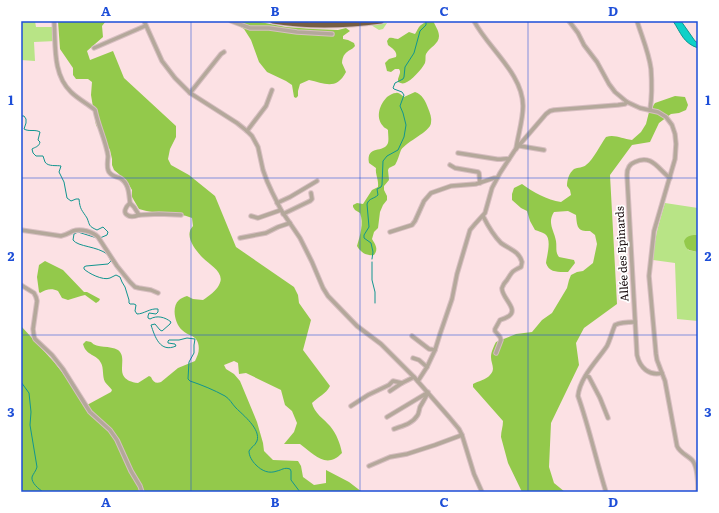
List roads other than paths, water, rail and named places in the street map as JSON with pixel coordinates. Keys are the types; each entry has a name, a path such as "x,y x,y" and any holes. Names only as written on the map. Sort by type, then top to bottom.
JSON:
{"highway":[{"path":"273,21 326,25 381,21"},
{"path":"312,21 345,21"}],"street":[{"path":"54,21 57,64 61,78 70,91 96,110 98,123 108,156 108,171 110,174 122,179 126,183 130,203 139,215"},
{"path":"144,21 145,26 166,67 175,78 190,93 247,130 256,143 266,178 277,203 300,238 328,296 357,326 381,344 418,381 454,423 462,435 474,474 482,492"},
{"path":"231,21 250,28 269,28 297,32 332,34"},
{"path":"474,21 481,33 519,84 523,111 515,150"},
{"path":"569,21 597,62 615,92 627,102 640,108 658,112 666,117 672,125 676,144 674,166 663,198 652,240 649,272 650,289 657,360 665,381 677,446 680,452 691,460 696,466 698,492"},
{"path":"637,21 651,68 650,110"},
{"path":"94,48 145,26"},
{"path":"190,93 224,52"},
{"path":"247,130 266,106 272,90"},
{"path":"418,381 435,350 452,299 457,274 470,230 483,216 488,205 492,188 515,150 550,111 618,105 625,104 627,102"},
{"path":"520,146 544,150"},
{"path":"458,153 498,160 505,158 509,159"},
{"name":"Allée des Epinards","path":"662,372 654,373 645,369 638,362 627,192 627,170 628,166 634,162 648,160 655,164 670,178"},
{"path":"450,165 455,168 478,172 480,183"},
{"path":"390,232 412,224 415,221 424,201 431,193 451,186 480,183 497,178"},
{"path":"277,203 316,181"},
{"path":"283,214 312,200 311,194"},
{"path":"130,203 125,211 127,216 130,217 159,214 181,215"},
{"path":"251,216 258,218 281,210"},
{"path":"483,216 492,233 502,243 514,251 520,257 522,262 521,267 512,271 502,288 502,293 511,306 512,311 508,317 500,320 495,329 501,340 496,353"},
{"path":"240,238 266,233 290,223"},
{"path":"21,230 61,236 78,230 95,234 117,266 135,287 158,293"},
{"path":"21,286 34,293 36,297 37,301 33,329 34,336 63,369 90,412 110,430 117,440 142,492"},
{"path":"606,492 578,396 580,387 591,367 606,347 615,325 624,322 635,322"},
{"path":"412,336 429,349 435,350"},
{"path":"413,358 419,360 427,367"},
{"path":"586,376 589,377 608,418"},
{"path":"390,391 414,377"},
{"path":"351,406 368,395 389,386 393,381 402,383"},
{"path":"388,417 428,392"},
{"path":"394,429 410,423 415,419 428,392"},
{"path":"369,466 390,457 407,454 462,435"}],"water":[{"path":"673,21 681,21 698,43 698,48 686,40"}],"waterway":[{"path":"372,259 373,252 371,243 364,238 364,235 369,227 367,204 378,195 377,189 382,185 383,161 387,156 398,150 404,137 406,125 400,106 404,95 402,92 393,88 395,83 404,77 405,67 414,53 420,31 426,25 426,21"},
{"path":"21,116 24,116 26,119 24,129 40,132 38,140 40,142 38,146 32,149 33,153 36,156 43,156 46,164 48,165 61,166 59,172 64,182 67,198 71,201 79,199 81,208 89,224 97,230 103,227 108,232 107,235 100,238"},
{"path":"97,238 78,232 74,234 73,240 79,244 98,249 107,254"},
{"path":"109,257 111,261 108,264 86,266 84,269 100,278 107,279 116,275 120,277 125,287 129,303 136,305 135,311 137,314 152,309 158,309 156,314 149,313 148,318 161,317 171,322 162,331 155,324 151,325 156,339 162,346 170,348 176,346 175,344 168,343 169,340 187,338 195,339 194,353 189,362 188,379 217,392 228,399 251,423 258,436 257,441 249,451 253,462 261,469 268,472 274,472 285,468 290,469 291,480 300,492"},
{"path":"372,262 372,280 375,292 375,303"},
{"path":"21,382 29,393 31,412 30,425 37,467 32,479 36,486 43,492"}]}
